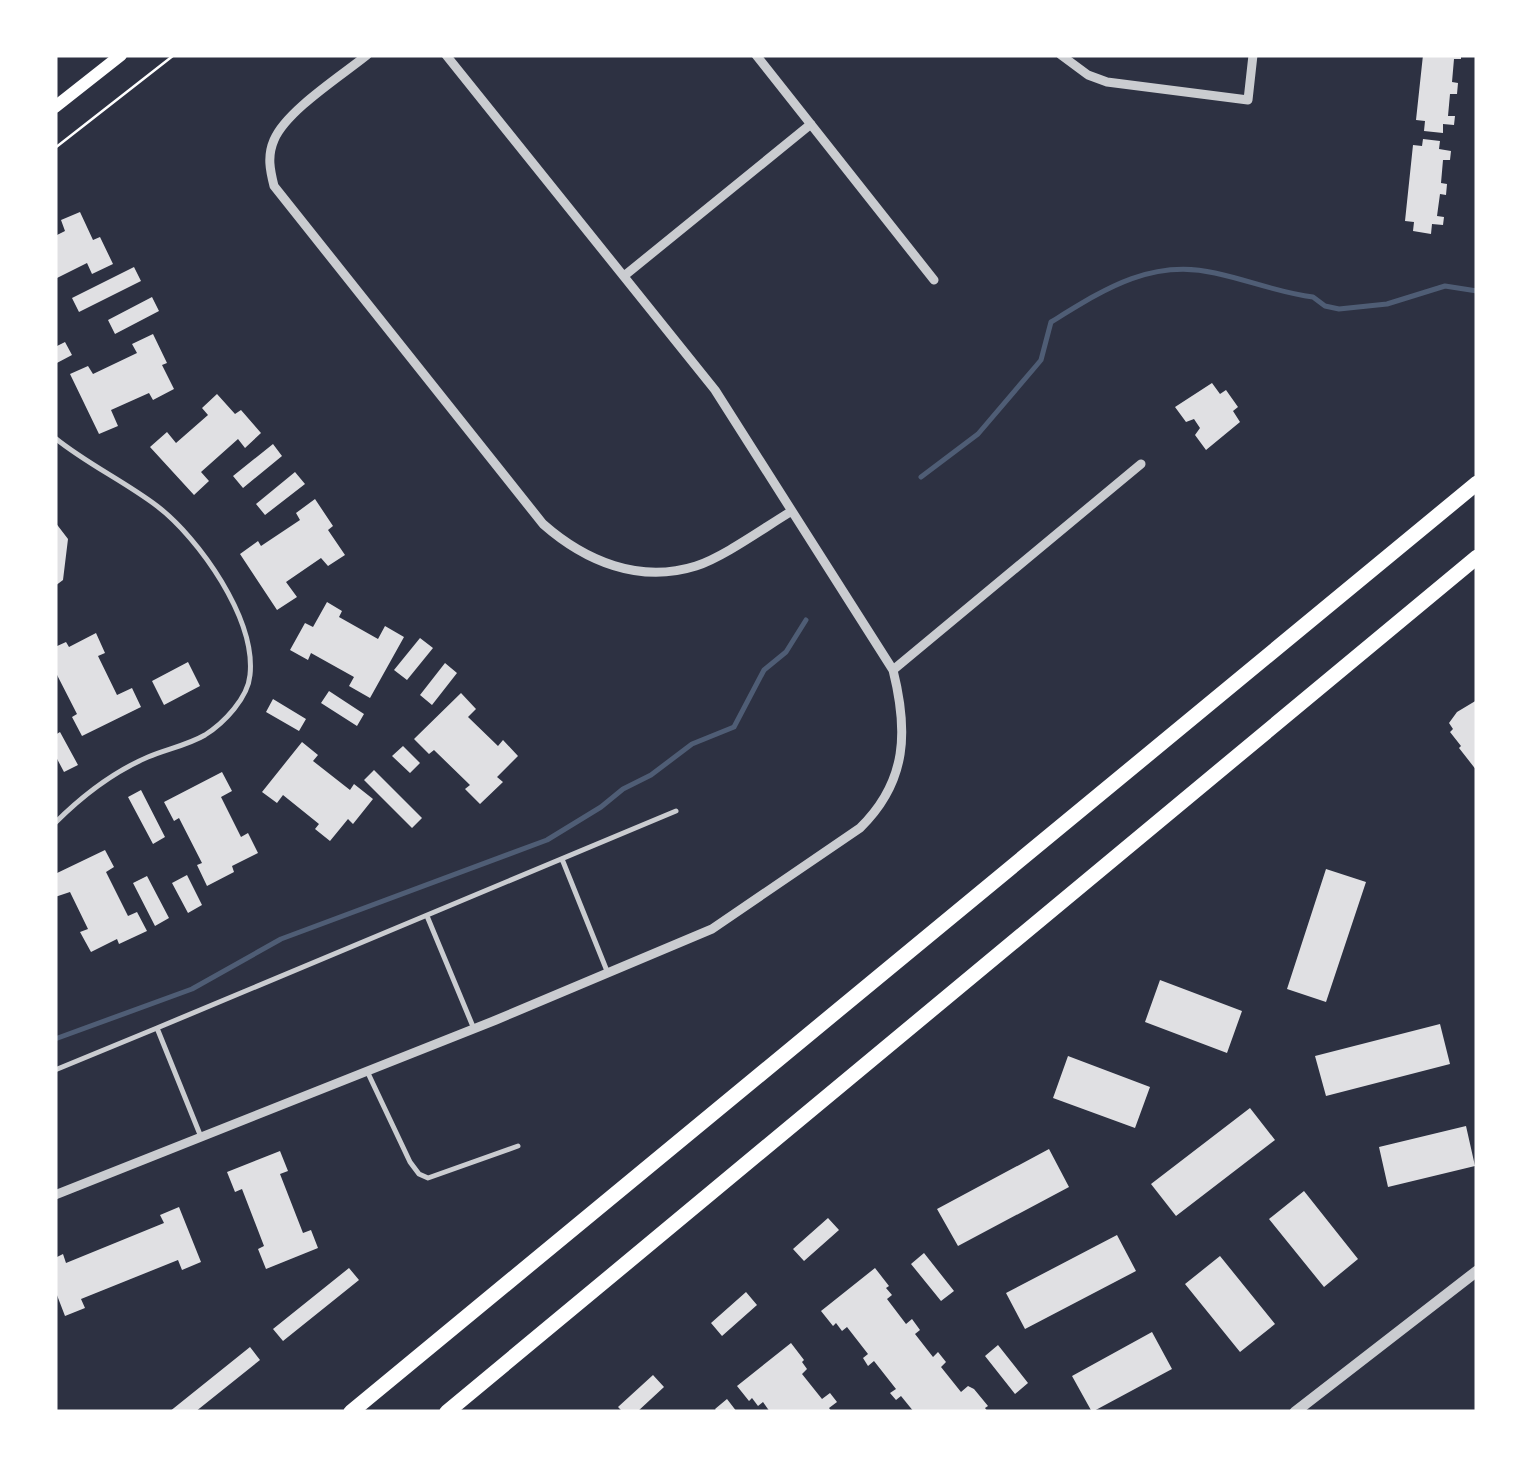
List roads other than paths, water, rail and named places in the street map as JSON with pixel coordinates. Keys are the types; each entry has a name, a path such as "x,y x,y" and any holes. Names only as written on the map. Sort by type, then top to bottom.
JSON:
{"highway":[{"path":"351,1412 1477,483"},
{"path":"447,1412 1477,558"}],"main road":[{"path":"55,107 121,55"}],"street":[{"path":"366,55 289,119 274,139 269,163 274,186 544,524 567,545 609,566 655,572 697,566 792,511"},
{"path":"55,1194 474,1029 712,929 860,828 874,815 895,775 902,750 902,706 893,670 714,390 446,55"},
{"path":"756,55 934,280"},
{"path":"1061,55 1088,75 1106,82 1248,100 1252,55"},
{"path":"624,276 811,124"},
{"path":"893,670 1140,464"},
{"path":"1295,1412 1477,1271"}],"lane":[{"path":"55,438 158,507 193,542 241,620 250,678 234,709 204,735 147,758 105,781 55,822"},
{"path":"55,1070 676,811"},
{"path":"562,858 608,974"},
{"path":"427,915 474,1029"},
{"path":"157,1028 201,1138"},
{"path":"367,1071 419,1174 428,1178 518,1146"}],"waterway":[{"path":"921,477 978,434 1036,366 1051,322 1128,280 1149,273 1192,269 1313,297 1325,306 1339,309 1387,304 1445,286 1477,291"},
{"path":"55,1039 192,989 281,939 547,840 651,775 692,744 734,727 764,670 786,652 806,620"}]}
